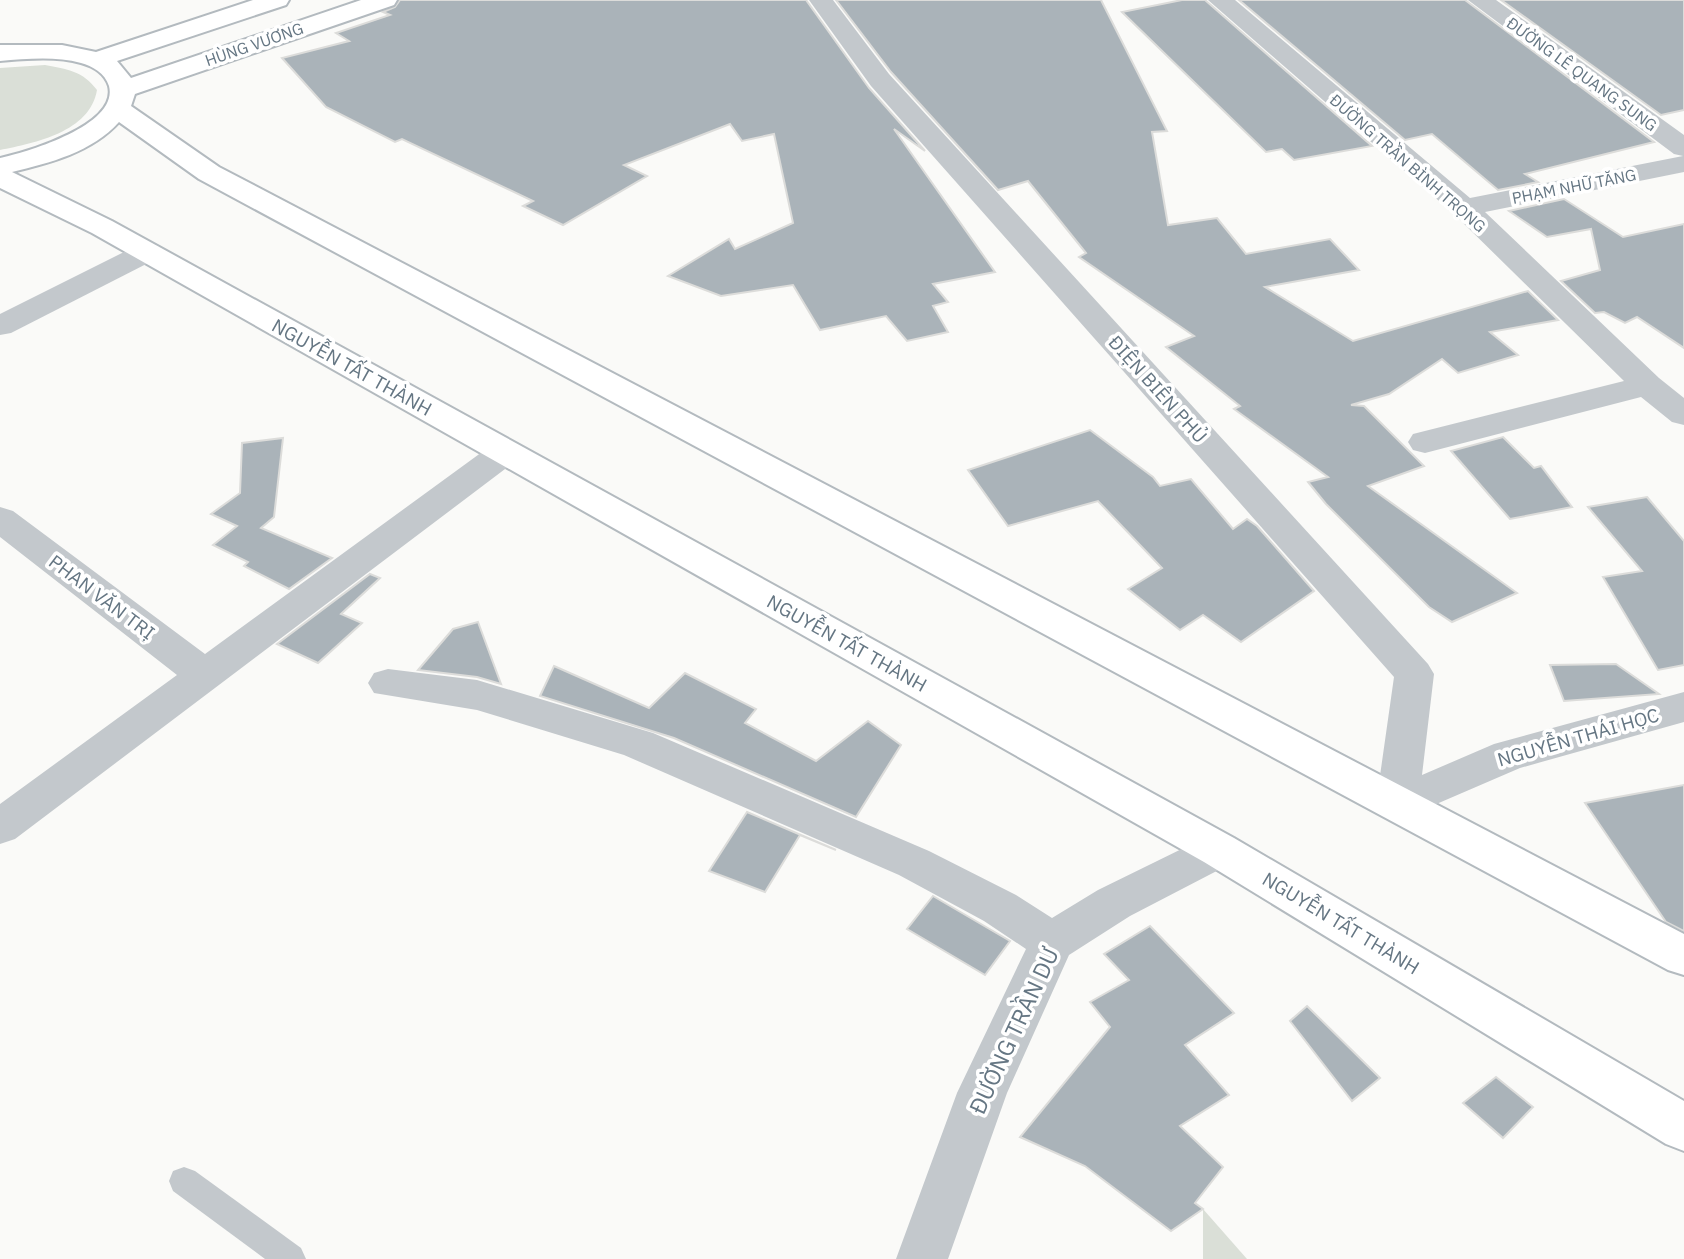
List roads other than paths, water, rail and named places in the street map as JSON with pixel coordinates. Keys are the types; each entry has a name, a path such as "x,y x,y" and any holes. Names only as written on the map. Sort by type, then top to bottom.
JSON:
{"main road":[{"name":"HÙNG VƯƠNG","path":"96,60 277,0"},
{"name":"HÙNG VƯƠNG","path":"120,98 385,0"},
{"path":"0,45 68,52 96,60 115,73 120,98 209,173 1684,956"},
{"path":"0,53 33,50"},
{"path":"0,166 28,160 68,146 98,127 120,98"},
{"name":"NGUYỄN TẤT THÀNH","path":"0,177 147,253 1219,850 1684,1128"}],"street":[{"name":"ĐIỆN BIÊN PHỦ","path":"821,0 880,80 1414,674 1397,804"},
{"name":"ĐƯỜNG TRẦN BÌNH TRỌNG","path":"1220,0 1464,208 1647,385 1684,415"},
{"name":"ĐƯỜNG LÊ QUANG SUNG","path":"1480,0 1684,148"},
{"name":"PHẠM NHỮ TĂNG","path":"1464,208 1684,164"},
{"path":"0,326 147,253"},
{"path":"1425,442 1647,385"},
{"path":"0,827 505,452"},
{"name":"PHAN VĂN TRỊ","path":"0,519 205,675"},
{"path":"388,683 477,695 638,744 914,863 1000,908 1052,943"},
{"name":"NGUYỄN THÁI HỌC","path":"1397,804 1509,755 1684,707"},
{"name":"ĐƯỜNG TRẦN DƯ","path":"922,1259 982,1093 1052,943 1114,903 1219,850"}],"lane":[{"path":"184,1181 290,1259"}]}
